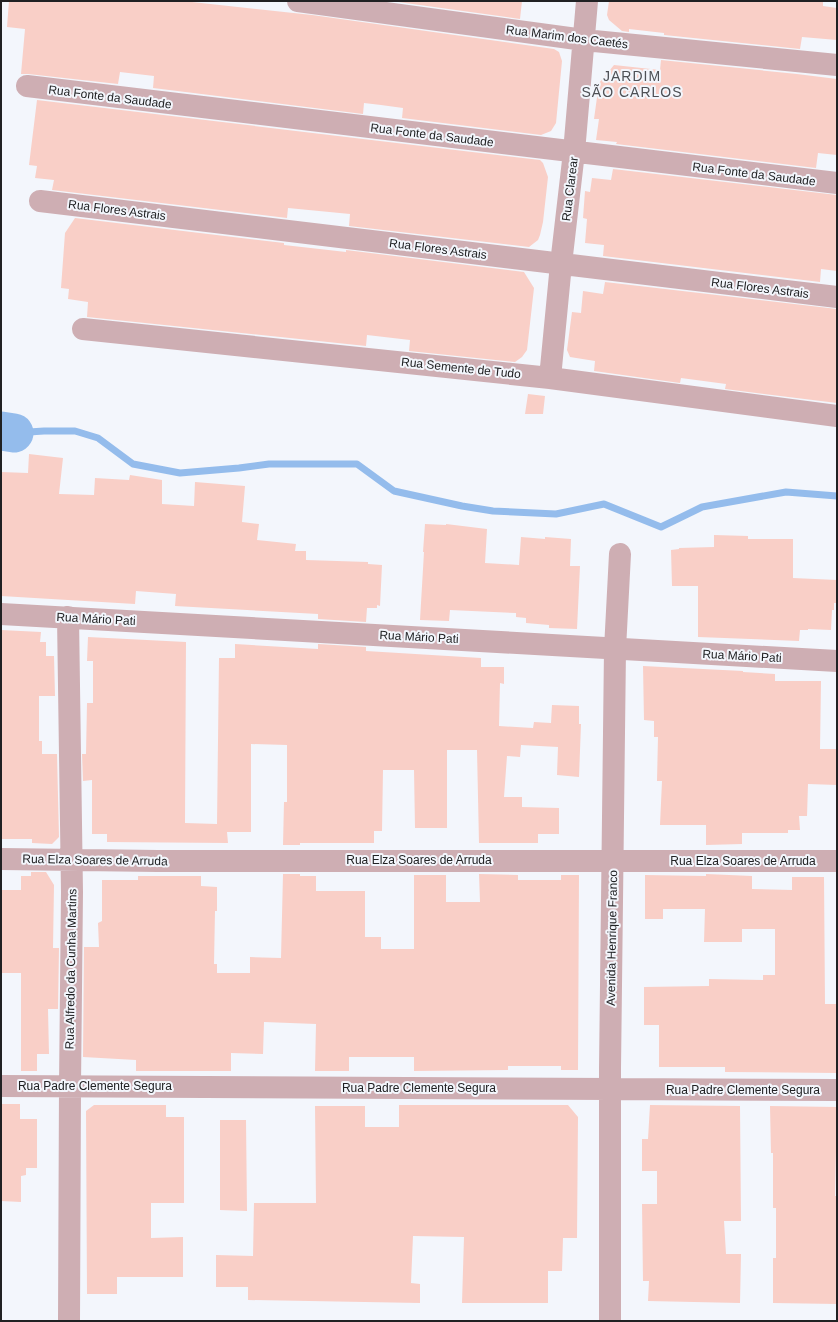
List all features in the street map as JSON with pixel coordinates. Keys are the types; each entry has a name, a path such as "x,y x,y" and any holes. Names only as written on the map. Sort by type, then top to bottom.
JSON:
{"street":[{"name":"Rua Marim dos Caetés","path":"298,1 584,40 837,65"},
{"name":"Rua Clarear","path":"550,378 574,152 587,1"},
{"name":"Rua Fonte da Saudade","path":"27,86 837,183"},
{"name":"Rua Flores Astrais","path":"40,201 837,297"},
{"name":"Rua Semente de Tudo","path":"83,329 550,378 837,416"},
{"name":"Avenida Henrique Franco","path":"610,1321 610,1089 615,649 620,554"},
{"name":"Rua Mário Pati","path":"1,614 837,661"},
{"name":"Rua Alfredo da Cunha Martins","path":"68,617 72,859 70,1321"},
{"name":"Rua Elza Soares de Arruda","path":"1,859 158,861 837,861"},
{"name":"Rua Padre Clemente Segura","path":"1,1086 837,1090"}],"building":[{"path":"9,1 183,1 312,15 554,49 559,52 562,61 556,123 551,131 541,135 402,118 403,108 381,105 364,103 363,114 153,88 154,76 120,72 118,84 21,74 25,29 7,27"},
{"path":"391,1 522,1 520,19"},
{"path":"609,1 823,1 823,6 837,8 837,40 802,37 800,49 664,35 664,33 629,29 629,32 622,31 609,20 607,15"},
{"path":"661,60 837,79 837,155 818,153 816,168 616,144 617,142 596,140 599,119 594,119 599,83 614,65 660,70"},
{"path":"37,100 540,160 543,163 548,177 540,235 538,240 529,247 349,226 350,214 288,208 287,218 52,190 54,180 35,178 37,166 29,165"},
{"path":"613,169 837,195 837,271 821,269 820,282 603,256 604,245 585,243 587,219 583,218 585,191 590,192 592,178 611,180"},
{"path":"75,218 284,243 284,245 346,252 346,250 524,272 534,288 527,350 522,357 515,362 409,351 410,340 367,335 366,346 87,317 88,302 68,299 69,289 61,288 65,233"},
{"path":"605,282 837,309 837,403 725,389 726,384 681,378 680,383 594,371 595,361 570,357 567,350 572,312 581,313 583,291 603,294"},
{"path":"528,394 545,396 543,414 525,414"},
{"path":"29,454 63,458 59,494 94,495 95,478 129,480 130,475 162,480 162,504 194,506 195,482 245,486 242,522 259,524 257,540 296,544 295,551 306,551 306,560 368,562 368,564 382,565 380,606 377,605 377,608 367,608 366,622 318,619 318,614 175,606 176,594 136,591 135,604 1,596 1,472 28,473"},
{"path":"425,524 446,524 487,529 485,563 519,565 521,537 571,539 570,566 580,566 577,629 549,628 549,625 526,623 526,618 516,617 516,613 450,610 449,621 420,620"},
{"path":"714,535 748,536 748,539 793,539 793,578 837,580 837,603 834,603 834,610 832,610 831,630 800,630 799,641 698,637 698,586 672,586 671,550 679,548 714,547"},
{"path":"1,630 41,632 40,642 46,642 46,656 54,656 55,696 39,696 39,741 42,741 42,754 57,754 59,837 52,844 32,843 32,839 1,839"},
{"path":"88,637 186,642 185,823 217,824 219,658 235,658 235,644 318,649 318,644 366,647 366,651 481,658 481,667 504,667 504,684 500,683 499,726 533,728 534,722 551,723 552,705 579,706 579,724 581,724 579,777 557,775 558,747 521,745 520,757 507,756 504,797 522,797 522,807 559,808 559,834 538,834 538,843 479,843 477,750 447,750 447,828 415,828 414,770 383,770 382,831 374,831 374,843 300,843 300,845 283,845 284,802 287,802 287,745 251,744 251,832 227,832 228,843 107,842 107,834 92,834 92,780 83,781 82,754 86,754 87,703 93,703 93,661 87,661"},
{"path":"643,666 775,674 775,681 821,681 820,749 837,749 837,785 808,784 807,816 799,816 800,830 788,830 788,833 742,833 742,844 706,845 706,825 660,825 662,781 657,781 658,737 654,737 654,721 644,720"},
{"path":"31,872 46,872 54,885 53,948 59,948 58,1009 48,1009 49,1054 37,1054 37,1071 21,1071 21,973 1,973 1,890 21,890 21,876 31,876"},
{"path":"283,874 316,876 316,891 365,891 365,937 381,937 381,949 414,949 414,875 446,875 446,902 480,902 479,874 518,875 518,880 561,880 561,875 579,875 578,1070 561,1070 561,1066 508,1066 508,1070 414,1071 414,1057 349,1057 349,1071 315,1071 316,1024 264,1022 263,1054 231,1053 231,1071 136,1071 136,1060 83,1057 84,947 99,947 98,923 102,921 102,880 138,880 138,876 201,876 201,886 217,887 214,964 217,964 217,973 250,973 250,957 281,958"},
{"path":"706,874 752,876 752,889 792,890 792,877 824,877 825,1004 837,1004 837,1073 725,1072 725,1067 659,1067 659,1025 644,1025 644,987 709,986 709,979 763,980 763,975 775,975 775,929 742,929 742,942 704,942 705,909 663,909 663,919 645,919 645,875 706,876"},
{"path":"1,1104 20,1104 20,1119 37,1119 37,1168 26,1168 26,1175 21,1176 21,1202 1,1201"},
{"path":"94,1105 166,1105 166,1117 184,1117 184,1203 151,1203 151,1238 183,1237 183,1277 117,1277 117,1294 87,1294 86,1111"},
{"path":"399,1105 568,1105 578,1117 577,1238 563,1238 562,1271 548,1271 548,1303 462,1303 464,1237 413,1236 411,1283 420,1284 420,1303 248,1300 248,1287 216,1287 216,1255 253,1256 254,1203 316,1203 315,1106 365,1106 365,1127 399,1127"},
{"path":"650,1105 740,1106 741,1221 724,1221 726,1254 741,1254 740,1303 648,1301 649,1281 643,1281 642,1204 657,1204 657,1171 642,1171 642,1139 648,1139"},
{"path":"770,1106 837,1107 835,1196 837,1196 837,1304 773,1303 773,1258 776,1258 776,1208 773,1208 773,1153 771,1153"},
{"path":"220,1120 246,1120 247,1211 220,1210"}],"waterway":[{"path":"1,417 14,433 75,431 98,438 133,464 180,473 269,464 357,464 394,491 462,506 493,511 556,514 604,504 661,527 702,507 786,492 837,496"},
{"path":"1,431 14,433"}],"district":[{"name":"JARDIM SÃO CARLOS","path":"632,84"}]}
